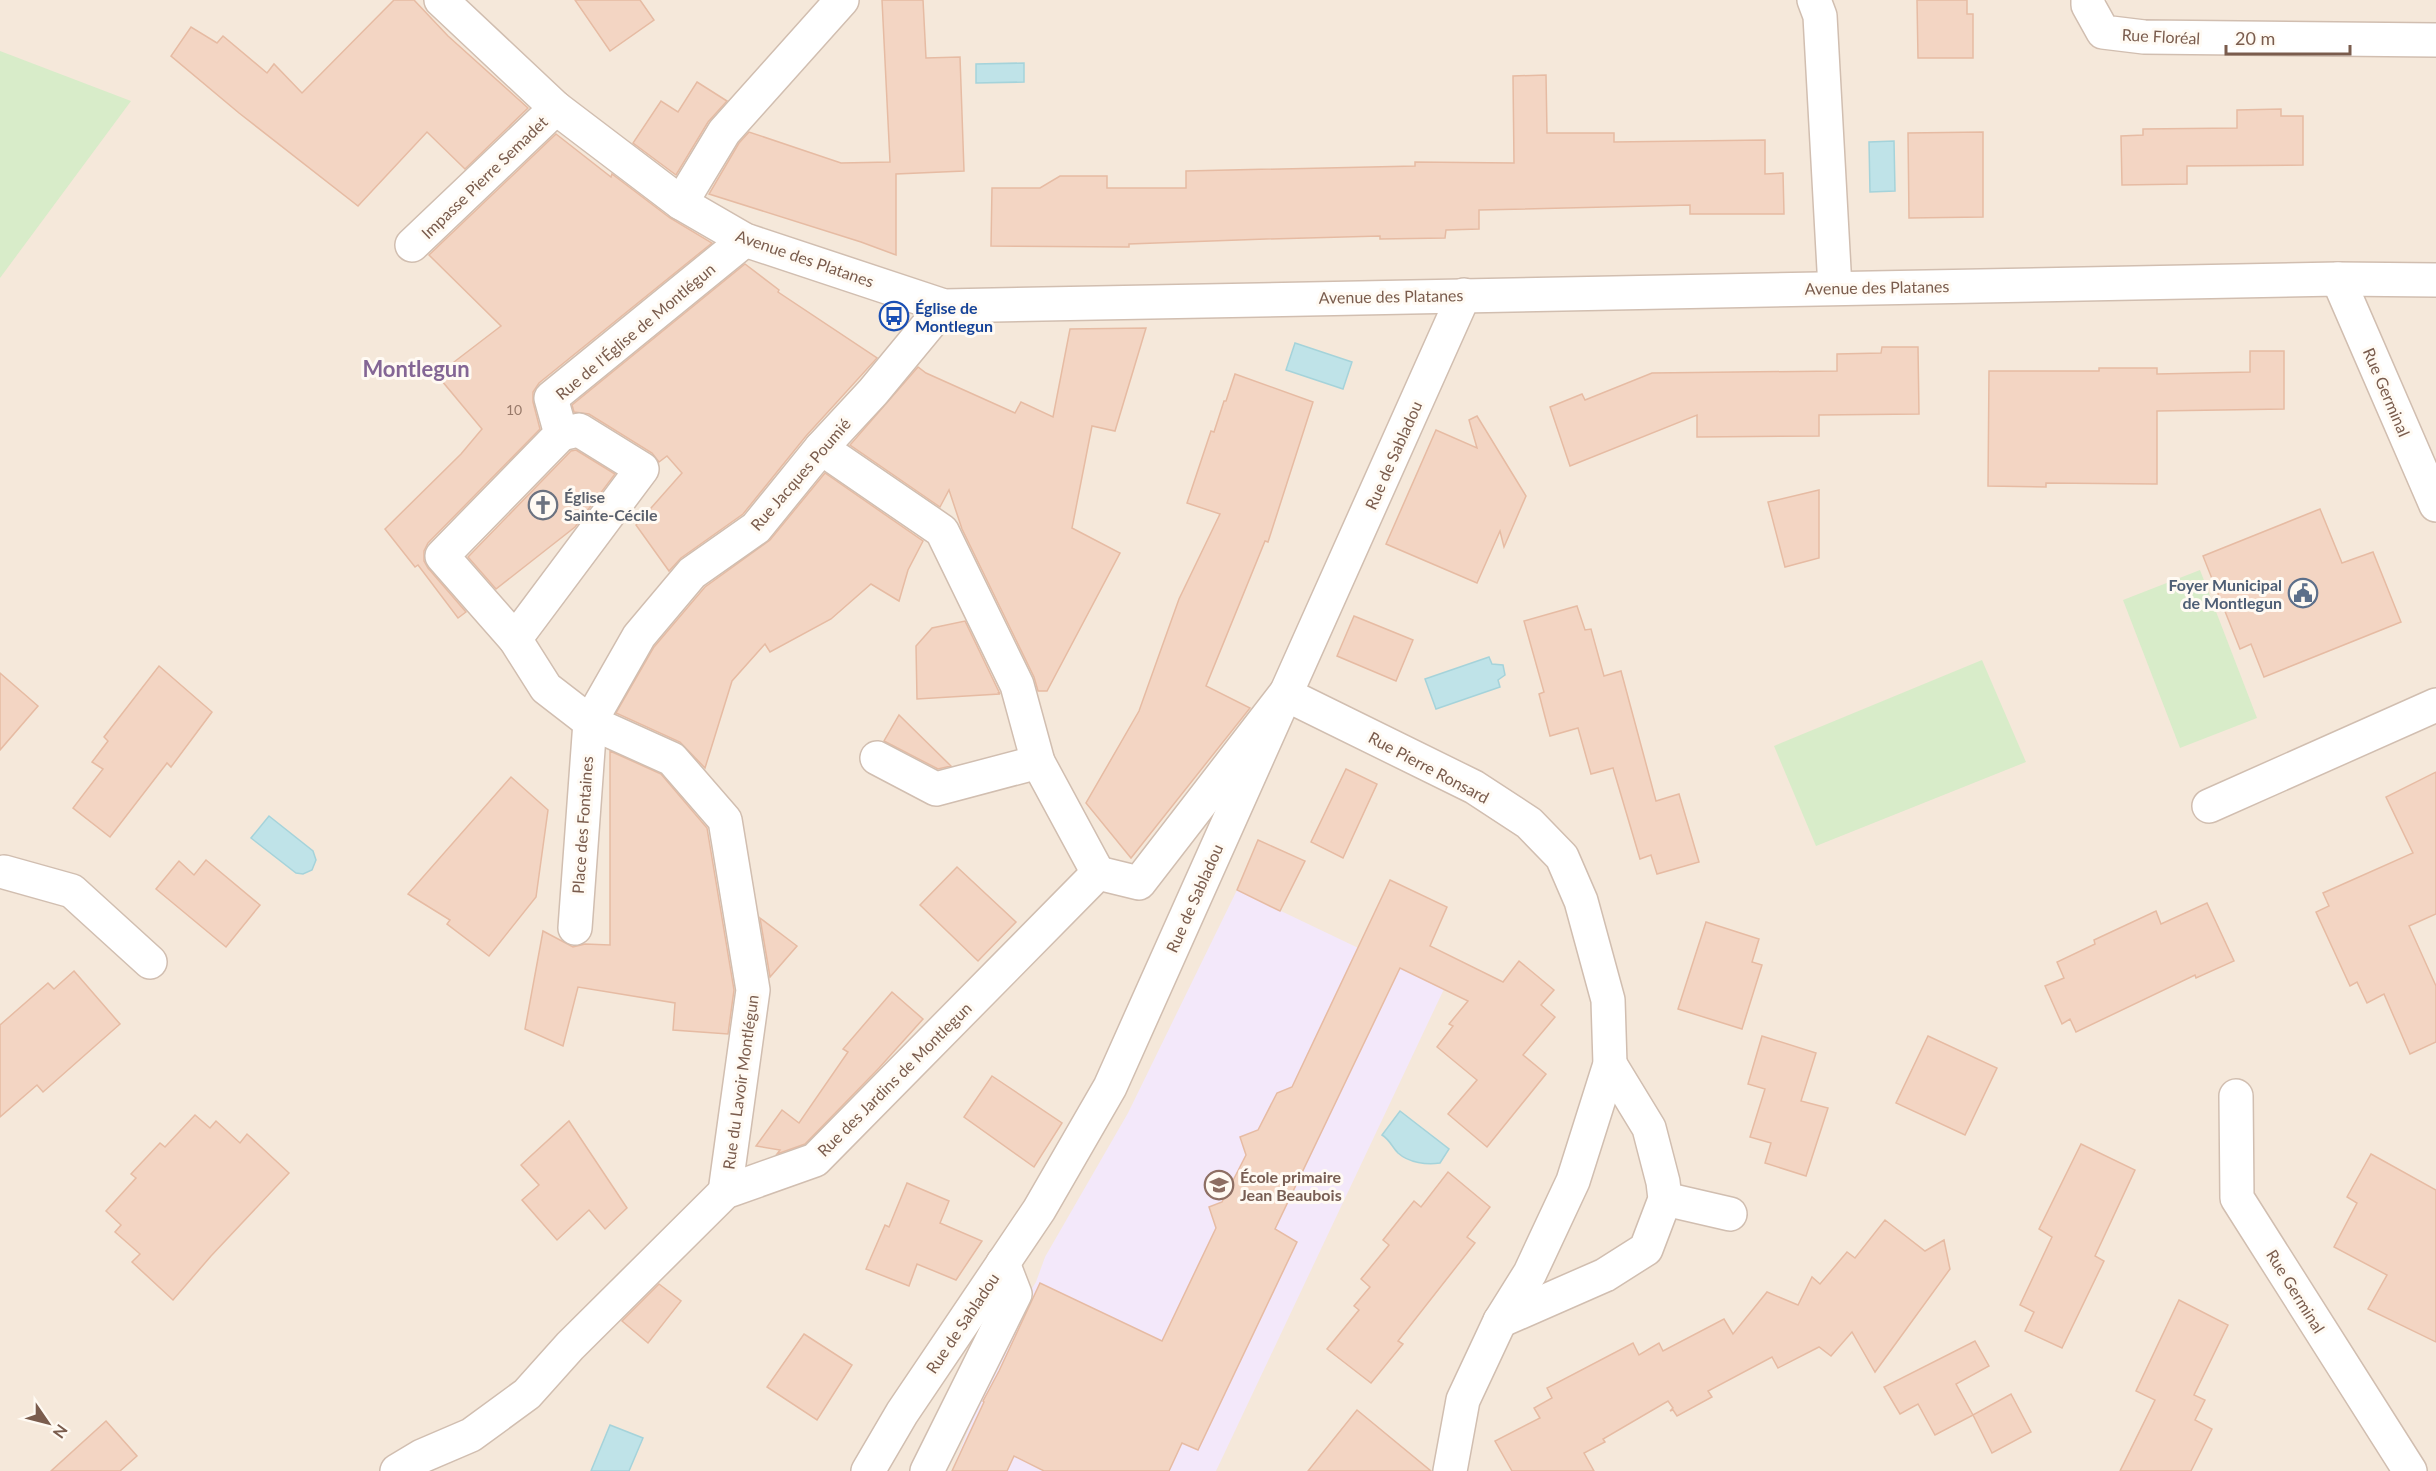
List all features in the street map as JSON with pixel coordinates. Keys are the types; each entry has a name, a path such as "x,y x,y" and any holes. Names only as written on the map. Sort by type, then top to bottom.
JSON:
{"street":[{"name":"Avenue des Platanes","path":"441,0 556,108 681,203 745,240 944,306 2338,279 2436,280"},
{"path":"681,203 724,132 842,0"},
{"path":"1814,0 1820,16 1834,288"},
{"name":"Rue Floréal","path":"2088,0 2088,5 2103,32 2144,37 2436,40"},
{"name":"Impasse Pierre Semadet","path":"412,245 556,108"},
{"name":"Rue de l'Église de Montlégun","path":"561,434 551,398 745,240"},
{"name":"Rue Germinal","path":"2338,279 2436,505"},
{"name":"Rue de Sabladou","path":"868,1471 902,1413 1039,1210 1110,1087 1464,295"},
{"name":"Rue Jacques Poumié","path":"590,722 639,636 692,573 756,528 821,448 873,392 944,306"},
{"path":"515,639 642,469 579,430 561,434 442,556 515,639 546,688 590,722"},
{"path":"821,448 942,531 1017,685 1038,762 1098,873 1139,883 1285,694"},
{"name":"Rue Pierre Ronsard","path":"1285,694 1474,787 1529,823 1562,857 1581,901 1608,1000 1610,1064 1573,1181 1530,1273 1500,1321 1463,1400 1450,1471"},
{"path":"2210,806 2436,705"},
{"name":"Place des Fontaines","path":"575,928 590,722"},
{"name":"Rue du Lavoir Montlégun","path":"590,722 672,759 724,820 753,990 725,1192"},
{"path":"877,758 936,789 1038,762"},
{"name":"Rue des Jardins de Montlegun","path":"415,1466 471,1434 527,1394 570,1346 725,1192 814,1161 1098,873"},
{"path":"1,876 72,891 150,962"},
{"name":"Rue Pierre Ronsard","path":"1610,1064 1649,1128 1665,1199"},
{"name":"Rue Germinal","path":"2236,1095 2237,1198 2410,1471"},
{"path":"1500,1321 1605,1275 1646,1249 1665,1199 1730,1214"},
{"path":"927,1471 1015,1294 1003,1263"}],"shaded area":[{"path":"0,0 2436,0 2436,1471 0,1471"},
{"name":"École primaire Jean Beaubois","path":"1237,890 1444,989 1216,1471 952,1471 1009,1326 1036,1282 1045,1257 1128,1113"}],"green space":[{"path":"0,51 131,101 0,278"},
{"path":"2200,570 2257,718 2180,748 2123,600"},
{"path":"1982,660 2026,762 1816,846 1774,746"}],"water":[{"path":"1024,63 1024,82 976,83 976,64"},
{"path":"1894,141 1895,191 1870,192 1869,142"},
{"path":"1295,343 1352,362 1343,389 1286,370"},
{"path":"1489,657 1492,664 1503,665 1505,675 1498,680 1500,687 1436,709 1425,679"},
{"path":"269,816 313,851 316,860 312,870 303,874 296,873 251,838"},
{"path":"1400,1111 1449,1149 1440,1163 1430,1164 1407,1159 1398,1153 1382,1135"},
{"path":"610,1425 643,1438 629,1471 591,1471"}],"building":[{"path":"394,0 414,0 448,36 528,108 465,169 427,132 358,206 239,113 171,56 191,27 217,43 223,36 267,73 274,64 302,93"},
{"path":"575,0 640,0 654,20 610,51"},
{"path":"882,0 923,0 926,58 960,57 964,171 896,174 896,255 709,194 739,143 749,132 841,163 890,162"},
{"path":"1917,0 1967,0 1967,14 1973,14 1973,58 1918,58"},
{"path":"1546,75 1547,133 1614,133 1614,142 1765,140 1765,174 1783,173 1784,214 1690,214 1690,205 1479,210 1479,229 1446,230 1445,238 1380,239 1380,236 1266,239 1129,244 1129,247 991,246 992,188 1040,188 1060,176 1107,176 1107,188 1186,188 1186,171 1415,166 1415,162 1514,163 1513,76"},
{"path":"697,82 727,101 708,122 676,175 633,143 661,101 678,112"},
{"path":"2281,109 2281,116 2303,116 2303,165 2187,166 2187,184 2122,185 2121,136 2143,135 2143,129 2237,128 2237,110"},
{"path":"1983,132 1983,217 1909,218 1908,133"},
{"path":"556,134 611,177 612,174 670,218 712,243 539,383 533,392 533,402 540,429 428,543 424,551 424,561 466,612 458,618 418,565 415,567 385,529 461,454 482,429 437,375 501,326 429,255"},
{"path":"745,264 779,290 778,292 877,358 806,436 743,514 681,558 669,571 636,525 682,473 667,456 659,462 652,453 589,414 574,412 572,405"},
{"path":"1146,328 1115,431 1092,426 1072,528 1120,553 1047,691 1038,691 1034,677 962,529 949,490 940,507 850,445 918,367 926,373 1015,413 1021,402 1053,417 1070,329"},
{"path":"1882,347 1918,347 1919,414 1819,415 1819,436 1697,437 1697,415 1570,466 1550,407 1582,394 1585,400 1652,373 1837,371 1837,354 1881,353"},
{"path":"2250,351 2284,351 2284,409 2157,411 2157,484 2046,483 2046,487 1988,486 1989,371 2099,371 2099,368 2157,368 2157,374 2250,372"},
{"path":"1235,374 1313,402 1268,542 1265,541 1206,686 1250,708 1131,858 1086,803 1139,711 1179,599 1220,514 1187,503 1211,431 1214,432"},
{"path":"1477,416 1526,496 1504,547 1500,531 1477,583 1386,544 1436,430 1477,448 1469,420"},
{"name":"Église Sainte-Cécile","path":"576,450 615,474 575,527 496,589 468,557 571,451"},
{"path":"825,473 923,541 908,570 899,601 871,584 831,619 770,652 765,644 732,681 705,768 680,742 616,713 654,647 705,587 770,540"},
{"path":"1819,490 1819,558 1785,567 1768,502"},
{"name":"Foyer Municipal de Montlegun","path":"2320,509 2342,563 2373,552 2401,622 2264,677 2251,644 2240,649 2203,556"},
{"path":"1577,606 1585,630 1591,629 1604,676 1621,671 1656,801 1679,794 1699,862 1657,874 1651,855 1640,859 1613,768 1591,774 1578,728 1550,736 1539,694 1544,692 1524,621"},
{"path":"1354,616 1413,640 1396,681 1337,656"},
{"path":"965,621 1000,694 998,692 999,694 917,699 916,646 932,628"},
{"path":"159,666 212,712 171,767 167,763 110,837 73,808 103,769 92,762 108,741 104,737"},
{"path":"0,673 38,706 0,750"},
{"path":"899,715 951,766 938,769 884,741"},
{"path":"610,751 661,774 707,828 734,990 728,1034 673,1030 675,1003 578,987 563,1046 525,1029 543,931 573,947 585,944 610,945"},
{"path":"1346,769 1377,784 1343,858 1311,842"},
{"path":"2436,772 2436,914 2409,926 2436,986 2436,1042 2410,1054 2384,994 2367,1003 2357,982 2350,986 2316,912 2329,906 2323,893 2413,853 2386,797"},
{"path":"511,777 548,810 536,897 489,956 447,924 450,920 408,894"},
{"path":"1258,840 1305,861 1280,911 1237,890"},
{"path":"206,860 260,905 226,947 156,889 179,861 194,875"},
{"path":"957,867 1016,922 978,961 920,905"},
{"path":"1390,880 1447,907 1430,946 1503,982 1519,961 1554,990 1541,1005 1555,1017 1523,1055 1546,1074 1487,1147 1448,1114 1477,1080 1437,1047 1453,1026 1449,1024 1468,1001 1400,968 1275,1229 1297,1242 1198,1450 1182,1443 1169,1471 1044,1471 1014,1456 1007,1471 952,1471 1040,1283 1162,1341 1216,1228 1209,1207 1222,1202 1246,1155 1240,1137 1258,1130 1277,1093 1292,1087"},
{"path":"2207,903 2234,961 2196,978 2195,975 2076,1032 2070,1019 2062,1024 2045,986 2064,978 2057,962 2095,944 2094,940 2156,911 2161,924"},
{"path":"760,918 797,946 770,977"},
{"path":"1706,922 1759,939 1752,962 1762,965 1742,1029 1678,1009"},
{"path":"74,971 120,1024 43,1092 37,1085 0,1117 0,1025 48,983 54,989"},
{"path":"892,992 923,1019 805,1144 777,1154 780,1150 756,1146 782,1110 799,1123 848,1052 843,1049"},
{"path":"1762,1036 1816,1053 1801,1101 1828,1108 1806,1176 1765,1163 1771,1143 1750,1137 1765,1089 1748,1084"},
{"path":"1928,1036 1997,1068 1965,1135 1896,1103"},
{"path":"992,1076 1062,1123 1034,1167 964,1117"},
{"path":"195,1115 210,1128 216,1121 240,1143 247,1134 289,1173 173,1300 132,1262 140,1254 115,1232 121,1225 106,1211 136,1178 131,1174 160,1143 165,1147"},
{"path":"569,1121 627,1208 605,1229 589,1210 557,1240 522,1200 539,1185 521,1165"},
{"path":"2081,1144 2135,1170 2095,1256 2104,1261 2062,1348 2025,1331 2034,1312 2020,1305 2052,1237 2039,1229"},
{"path":"2371,1154 2436,1190 2436,1342 2368,1309 2387,1275 2334,1247 2357,1203 2347,1197"},
{"path":"1448,1172 1490,1207 1467,1237 1475,1243 1398,1341 1403,1344 1371,1383 1327,1349 1359,1310 1354,1306 1370,1287 1361,1279 1389,1245 1383,1240 1414,1201 1421,1207"},
{"path":"907,1183 949,1201 940,1223 982,1241 956,1280 917,1264 909,1286 866,1269 885,1225 889,1227"},
{"path":"1885,1220 1925,1251 1944,1240 1950,1269 1875,1372 1852,1332 1831,1356 1819,1347 1778,1368 1772,1357 1708,1391 1712,1397 1677,1416 1673,1410 1670,1411 1673,1408 1668,1401 1603,1439 1605,1442 1584,1453 1594,1471 1512,1471 1495,1441 1540,1418 1534,1408 1552,1398 1547,1388 1633,1343 1639,1355 1659,1343 1663,1351 1724,1319 1733,1334 1767,1292 1798,1305 1812,1277 1820,1284 1847,1252 1855,1258"},
{"path":"659,1284 681,1301 648,1343 622,1321"},
{"path":"2179,1300 2228,1325 2194,1395 2205,1400 2195,1420 2212,1429 2191,1471 2120,1471 2155,1400 2136,1391"},
{"path":"804,1334 852,1365 817,1420 767,1387"},
{"path":"1975,1341 1989,1366 1956,1384 1973,1415 1935,1435 1918,1404 1900,1414 1884,1387"},
{"path":"2011,1394 2031,1432 1992,1453 1973,1415"},
{"path":"1357,1410 1431,1471 1308,1471"},
{"path":"106,1421 137,1456 120,1471 51,1471"}],"place":[{"name":"Église de Montlegun","path":"894,316"},
{"name":"Église Sainte-Cécile","path":"543,505"},
{"name":"Foyer Municipal de Montlegun","path":"2303,593"},
{"name":"École primaire Jean Beaubois","path":"1219,1185"}],"district":[{"name":"Montlegun","path":"416,368"}]}
